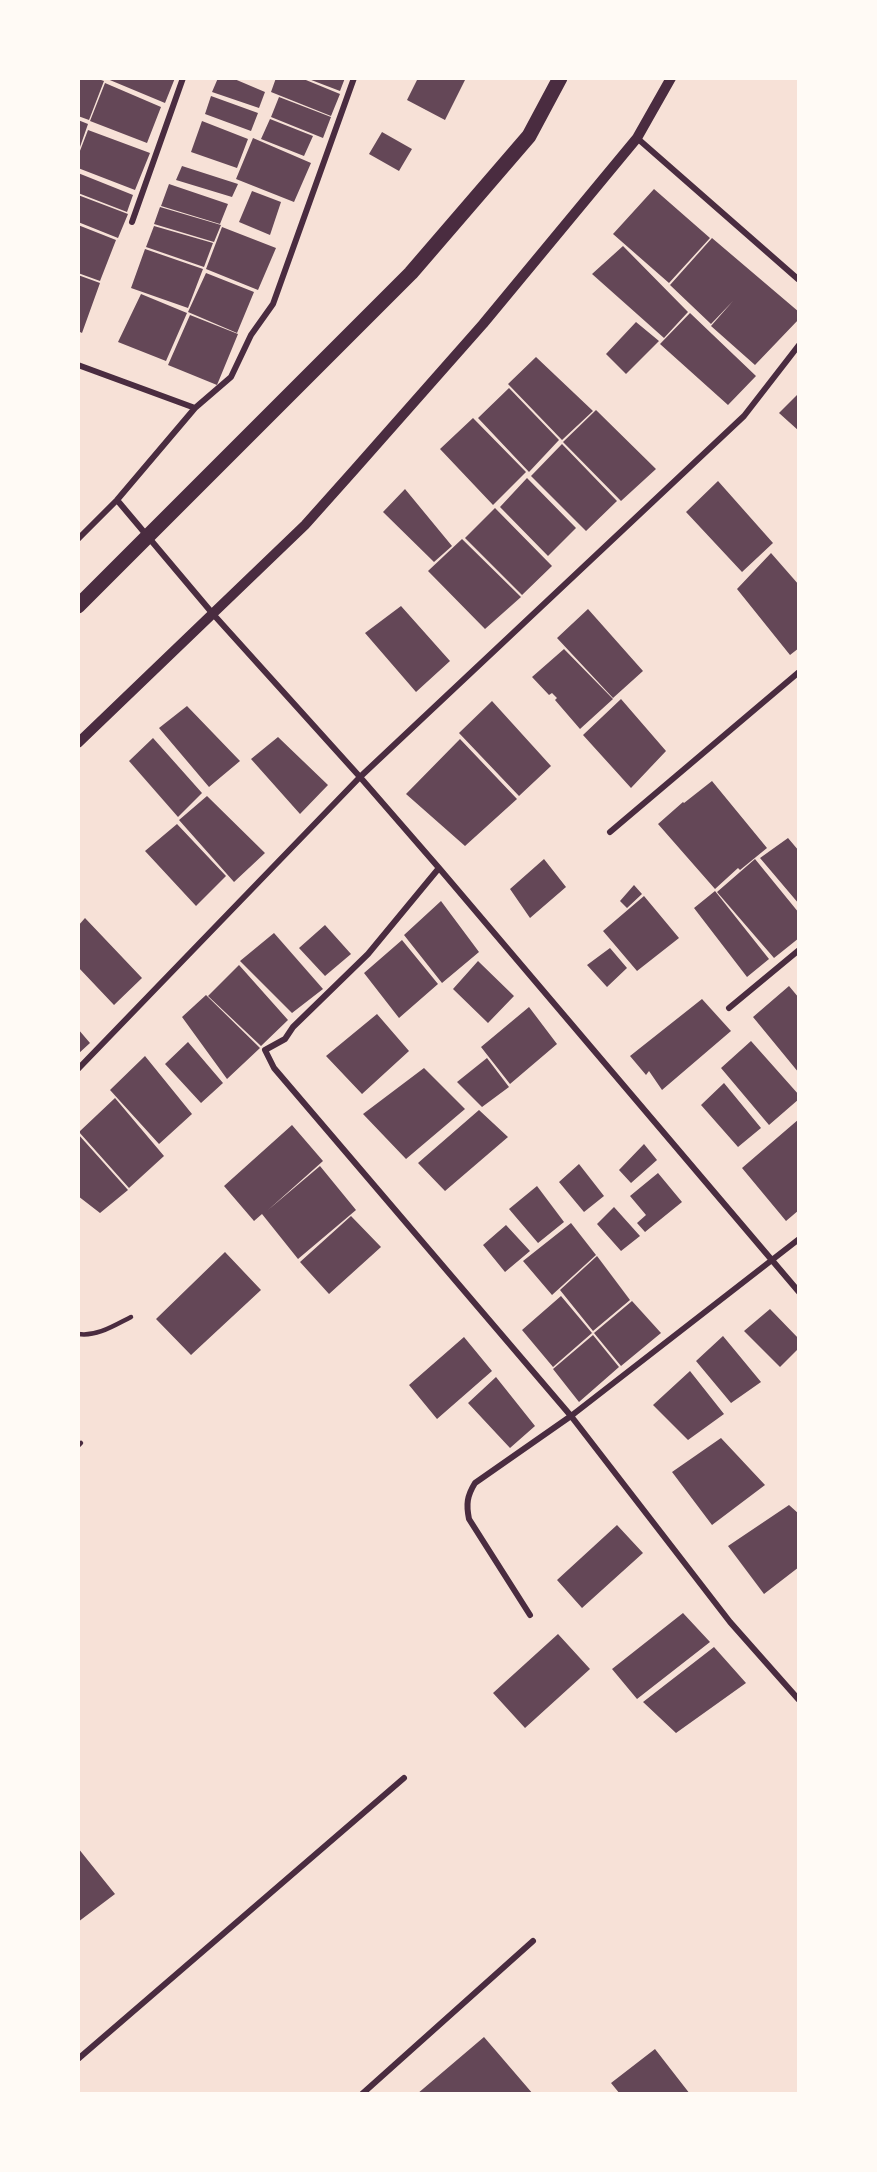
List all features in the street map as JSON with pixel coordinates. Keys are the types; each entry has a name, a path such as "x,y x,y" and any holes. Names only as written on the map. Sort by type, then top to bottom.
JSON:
{"main road":[{"path":"78,606 411,273 529,136 560,78"}],"street":[{"path":"132,222 183,78"},
{"path":"78,539 117,500 195,408 231,377 251,335 273,304 354,78"},
{"path":"78,743 305,525 356,470 483,324 637,138 671,78"},
{"path":"637,138 799,280"},
{"path":"78,1068 360,777 744,416 799,345"},
{"path":"78,365 195,408"},
{"path":"117,500 213,614 439,868 799,1292"},
{"path":"610,831 796,675 799,684"},
{"path":"439,868 368,954 293,1027 285,1039 265,1050 274,1068 571,1416 730,1622 799,1700"},
{"path":"729,1008 799,950"},
{"path":"530,1615 469,1519 466,1504 475,1483 571,1416 799,1239"},
{"path":"78,2059 404,1778"},
{"path":"362,2094 533,1941"}],"lane":[{"path":"78,1334 86,1336 102,1331 131,1317"}],"building":[{"path":"78,78 95,78 104,81 89,120 78,116"},
{"path":"105,78 175,78 165,103"},
{"path":"218,78 232,78 265,92 259,108 212,92"},
{"path":"276,78 301,78 340,94 331,116 271,92"},
{"path":"306,78 345,78 340,91"},
{"path":"418,78 466,78 445,120 407,100"},
{"path":"105,83 161,107 147,143 90,121"},
{"path":"211,96 258,113 251,131 205,114"},
{"path":"279,97 331,117 323,138 271,117"},
{"path":"270,119 313,136 304,156 261,139"},
{"path":"78,120 88,124 80,147 78,146"},
{"path":"202,121 248,139 237,168 191,152"},
{"path":"88,130 150,153 135,190 78,168 78,156"},
{"path":"382,132 412,149 399,171 369,154"},
{"path":"253,138 311,163 294,202 236,179"},
{"path":"182,166 238,184 232,197 176,180"},
{"path":"78,173 133,195 127,212 78,193"},
{"path":"169,184 228,204 220,224 161,206"},
{"path":"654,189 710,238 669,283 613,234"},
{"path":"252,191 281,202 270,235 239,222"},
{"path":"78,195 128,214 118,238 78,222"},
{"path":"160,207 221,225 214,242 154,224"},
{"path":"78,225 116,240 100,281 78,273"},
{"path":"154,226 213,243 204,267 146,247"},
{"path":"222,227 276,248 258,290 206,269"},
{"path":"712,238 799,312 799,319 755,365 711,326 733,301 711,324 670,285"},
{"path":"623,246 688,312 664,338 592,274"},
{"path":"145,249 203,269 188,308 131,288"},
{"path":"206,273 254,292 237,333 188,312"},
{"path":"78,275 100,283 82,333 78,331"},
{"path":"141,294 187,313 166,361 118,342"},
{"path":"690,313 756,376 728,405 660,344"},
{"path":"190,315 238,334 217,385 168,365"},
{"path":"636,322 659,341 626,374 606,354"},
{"path":"536,357 593,411 562,440 508,384"},
{"path":"509,388 559,440 529,472 478,418"},
{"path":"799,393 799,431 779,413"},
{"path":"596,410 656,469 621,501 563,442"},
{"path":"473,418 526,472 493,505 440,449"},
{"path":"562,444 617,501 586,531 531,476"},
{"path":"527,478 576,528 548,556 500,507"},
{"path":"718,481 773,543 742,572 686,512"},
{"path":"405,489 452,546 434,562 383,512"},
{"path":"495,508 552,566 522,595 465,538"},
{"path":"462,539 521,597 485,629 428,571"},
{"path":"771,553 799,585 799,648 790,655 737,589"},
{"path":"401,606 450,661 416,692 365,633"},
{"path":"588,609 643,671 613,698 557,638"},
{"path":"564,649 613,699 580,729 555,700 557,698 552,693 549,695 532,677"},
{"path":"621,699 666,751 631,788 583,735"},
{"path":"492,701 551,766 519,796 459,733"},
{"path":"187,706 240,761 209,787 159,728"},
{"path":"278,737 328,785 300,814 251,759"},
{"path":"153,738 202,793 178,817 129,761"},
{"path":"460,739 517,799 465,846 406,794"},
{"path":"712,781 767,848 740,870 738,868 715,889 658,824"},
{"path":"207,796 265,853 234,882 179,820"},
{"path":"177,824 226,876 196,906 145,851"},
{"path":"788,838 799,851 799,904 760,858"},
{"path":"544,859 566,887 530,918 510,889"},
{"path":"755,859 799,913 799,938 774,958 717,892"},
{"path":"634,885 642,894 627,908 620,901"},
{"path":"715,891 769,959 747,977 694,908"},
{"path":"644,896 679,938 637,971 603,931"},
{"path":"441,901 479,952 442,983 404,935"},
{"path":"85,918 142,978 114,1005 78,967 78,926"},
{"path":"325,925 351,954 325,976 299,948"},
{"path":"274,933 323,989 292,1013 240,961"},
{"path":"402,940 438,984 399,1018 364,973"},
{"path":"610,948 627,968 607,987 587,965"},
{"path":"478,961 514,996 488,1023 453,989"},
{"path":"239,965 288,1020 261,1046 208,996"},
{"path":"789,986 799,998 799,1073 753,1017"},
{"path":"206,995 260,1048 227,1079 182,1017"},
{"path":"702,999 731,1031 662,1090 649,1071 646,1075 630,1056"},
{"path":"529,1007 557,1044 510,1084 481,1047"},
{"path":"377,1014 409,1051 362,1094 326,1056"},
{"path":"78,1029 90,1043 78,1054"},
{"path":"751,1041 799,1095 799,1099 769,1125 721,1068"},
{"path":"188,1042 223,1083 201,1103 165,1064"},
{"path":"145,1056 192,1114 159,1144 110,1090"},
{"path":"487,1058 509,1087 482,1107 457,1082"},
{"path":"424,1068 465,1109 406,1159 363,1114"},
{"path":"724,1083 761,1128 738,1147 701,1105"},
{"path":"115,1098 164,1156 129,1188 79,1132"},
{"path":"479,1110 508,1137 445,1191 418,1163"},
{"path":"799,1119 799,1210 786,1221 742,1168"},
{"path":"292,1125 323,1161 268,1210 320,1166 356,1210 298,1259 262,1214 254,1221 224,1186"},
{"path":"78,1134 128,1190 100,1213 78,1196"},
{"path":"644,1144 657,1160 631,1183 619,1170"},
{"path":"579,1164 604,1196 584,1212 559,1182"},
{"path":"658,1173 682,1202 645,1232 637,1223 646,1215 630,1196"},
{"path":"537,1186 564,1222 538,1243 509,1209"},
{"path":"614,1207 640,1236 621,1251 597,1224"},
{"path":"351,1216 381,1247 329,1294 300,1262"},
{"path":"571,1223 596,1255 552,1295 523,1261"},
{"path":"506,1225 530,1251 505,1272 483,1245"},
{"path":"225,1252 261,1290 191,1355 156,1319"},
{"path":"597,1256 630,1300 593,1331 560,1290"},
{"path":"561,1296 592,1333 553,1367 522,1330"},
{"path":"632,1301 661,1333 621,1366 594,1333"},
{"path":"770,1309 799,1339 799,1348 780,1367 744,1331"},
{"path":"593,1335 619,1367 579,1402 553,1369"},
{"path":"723,1336 761,1382 731,1403 696,1361"},
{"path":"464,1337 492,1371 437,1419 409,1385"},
{"path":"690,1371 724,1414 688,1440 653,1405"},
{"path":"496,1377 535,1426 510,1448 468,1403"},
{"path":"721,1438 765,1485 712,1525 672,1472"},
{"path":"789,1505 799,1514 799,1567 764,1594 728,1546"},
{"path":"617,1525 643,1553 582,1608 557,1580"},
{"path":"683,1613 710,1642 637,1699 612,1669"},
{"path":"558,1634 590,1669 525,1728 493,1693"},
{"path":"714,1647 746,1683 676,1733 643,1702"},
{"path":"78,1848 115,1894 78,1922"},
{"path":"484,2037 533,2094 417,2094"},
{"path":"655,2049 690,2094 620,2094 611,2083"}]}
